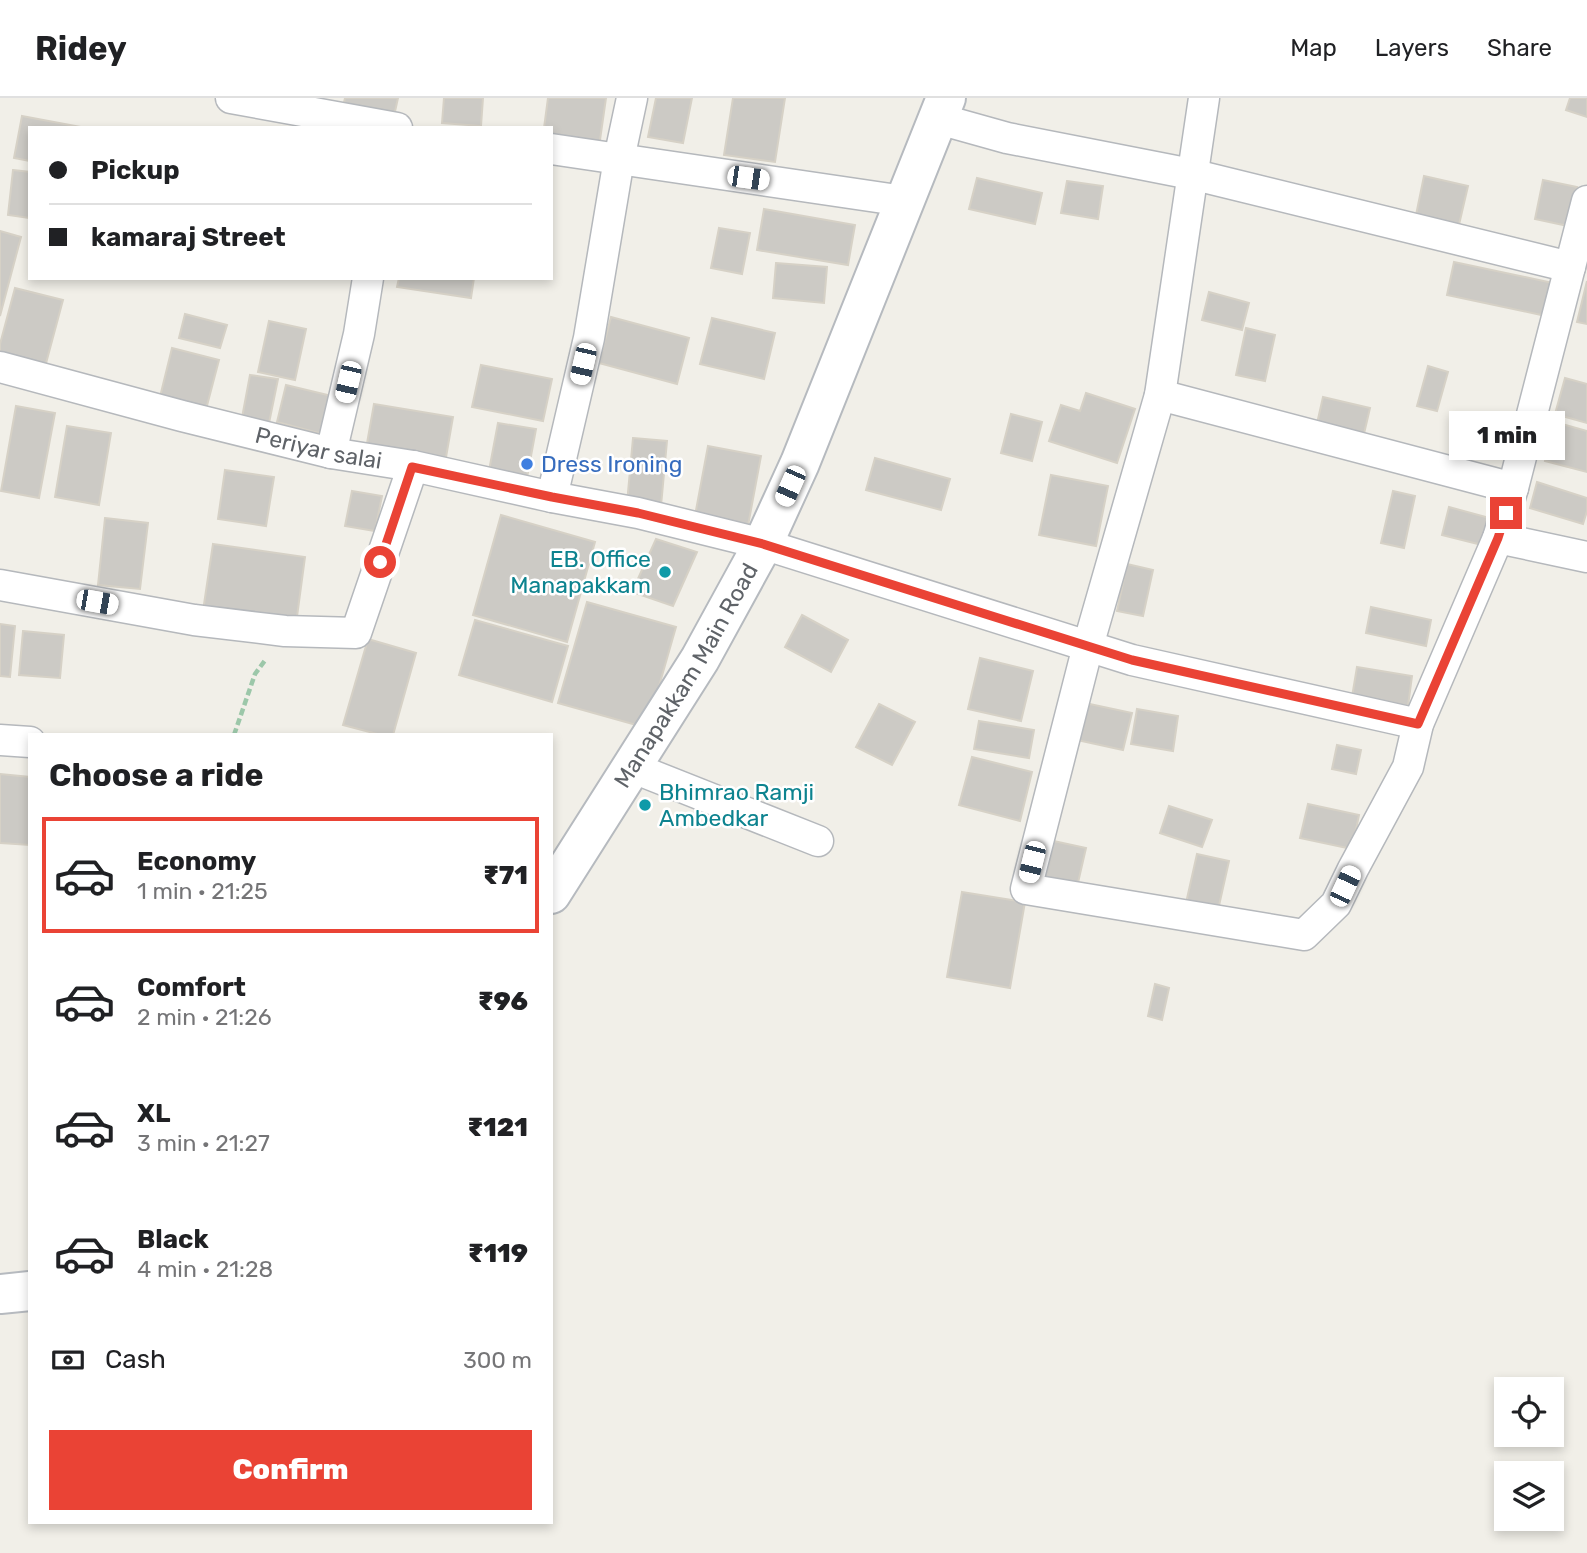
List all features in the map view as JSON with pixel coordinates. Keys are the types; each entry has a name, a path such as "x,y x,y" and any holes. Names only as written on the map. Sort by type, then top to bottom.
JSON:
{"main road":[{"name":"Manapakkam Main Road","path":"553,891 700,659 763,544 800,463 943,108"},
{"path":"0,1294 28,1291"}],"street":[{"path":"231,98 387,126"},
{"path":"552,497 589,338 632,98"},
{"path":"1204,98 1160,395 1088,646 1026,889 1304,935 1336,904 1408,767 1418,724 1498,538 1587,201"},
{"path":"943,108 1007,138 1191,174 1570,267"},
{"path":"553,149 904,201"},
{"path":"331,453 359,334 368,280"},
{"name":"Periyar salai","path":"0,367 331,453 638,513 763,544 1132,660 1418,724"},
{"path":"1160,395 1513,488"},
{"path":"0,585 194,620 285,631 356,634 412,467"},
{"path":"1498,538 1587,557"},
{"path":"0,740 28,742"},
{"path":"631,768 818,841"}],"path":[{"path":"235,733 255,674 285,631"}],"building":[{"path":"345,98 398,98 394,116 343,107"},
{"path":"444,98 483,98 481,126 442,123"},
{"path":"548,98 606,98 599,147 553,140 553,126 544,126"},
{"path":"656,98 692,98 683,143 648,137"},
{"path":"733,98 785,98 775,162 724,155"},
{"path":"1570,98 1587,98 1587,117 1566,110"},
{"path":"22,116 75,126 28,126 28,161 14,158"},
{"path":"13,170 28,172 28,218 8,215"},
{"path":"1424,176 1468,186 1458,229 1415,220"},
{"path":"977,178 1042,193 1035,224 969,209"},
{"path":"1543,180 1577,187 1568,226 1535,219"},
{"path":"1067,181 1103,186 1098,219 1061,213"},
{"path":"764,209 855,225 848,265 757,250"},
{"path":"719,228 750,233 742,274 711,268"},
{"path":"0,231 21,237 0,316"},
{"path":"1454,262 1553,283 1546,316 1447,295"},
{"path":"776,263 827,267 824,303 773,298"},
{"path":"399,280 474,280 471,298 397,287"},
{"path":"1587,281 1587,324 1577,322"},
{"path":"15,288 63,300 45,367 0,356 0,344"},
{"path":"1209,292 1249,303 1242,330 1202,320"},
{"path":"185,314 227,325 220,348 179,338"},
{"path":"611,317 689,338 677,384 599,363"},
{"path":"712,318 775,333 764,379 700,364"},
{"path":"269,321 306,329 295,380 258,372"},
{"path":"1246,328 1275,335 1265,381 1236,375"},
{"path":"172,348 219,360 204,417 158,405"},
{"path":"481,365 552,379 543,421 472,407"},
{"path":"1428,366 1448,372 1437,411 1417,406"},
{"path":"250,375 278,379 268,428 241,423"},
{"path":"1565,378 1587,384 1587,423 1555,414"},
{"path":"286,385 336,397 326,435 277,422"},
{"path":"1086,393 1135,409 1117,463 1049,441 1061,405 1080,411"},
{"path":"1323,397 1370,408 1363,438 1316,428"},
{"path":"374,404 453,417 445,463 366,449"},
{"path":"16,406 55,413 39,498 1,491"},
{"path":"1011,414 1042,422 1032,461 1001,453"},
{"path":"1555,422 1587,431 1587,472 1545,461"},
{"path":"498,423 536,429 526,483 488,476"},
{"path":"67,426 111,433 99,505 55,497"},
{"path":"633,438 667,441 661,506 627,503"},
{"path":"708,446 761,456 747,531 694,521"},
{"path":"875,458 950,479 941,510 866,490"},
{"path":"225,470 274,477 266,526 218,519"},
{"path":"1051,475 1108,486 1096,546 1039,535"},
{"path":"1537,482 1587,498 1583,524 1530,508"},
{"path":"352,491 382,496 375,531 345,526"},
{"path":"1393,491 1415,496 1404,548 1381,543"},
{"path":"1449,507 1493,519 1486,546 1442,535"},
{"path":"501,515 595,542 567,642 473,615"},
{"path":"105,518 148,523 140,589 98,585"},
{"name":"EB. Office Manapakkam","path":"656,539 697,552 673,606 632,592"},
{"path":"213,544 305,557 296,624 203,611"},
{"path":"1127,564 1153,570 1143,616 1117,611"},
{"path":"587,602 676,627 647,728 558,703"},
{"path":"1371,607 1431,620 1426,646 1366,633"},
{"path":"802,615 848,640 831,672 785,647"},
{"path":"475,620 568,646 552,702 459,675"},
{"path":"0,624 15,626 10,677 0,676"},
{"path":"23,631 64,635 60,678 19,675"},
{"path":"368,639 416,653 394,733 373,733 343,725"},
{"path":"980,658 1033,671 1021,721 968,709"},
{"path":"1357,667 1412,676 1408,706 1352,697"},
{"path":"1085,703 1132,713 1123,750 1077,740"},
{"path":"879,704 915,722 892,765 856,747"},
{"path":"1137,709 1178,716 1173,751 1131,744"},
{"path":"979,721 1034,730 1029,758 974,749"},
{"path":"1337,745 1361,750 1356,774 1332,769"},
{"path":"972,757 1032,772 1020,821 959,805"},
{"path":"0,774 28,777 28,845 0,843"},
{"path":"1308,804 1359,815 1352,849 1300,838"},
{"path":"1169,806 1212,820 1202,847 1160,833"},
{"path":"1049,840 1086,848 1077,887 1040,879"},
{"path":"1197,854 1229,861 1216,919 1184,912"},
{"path":"962,892 1025,902 1010,988 947,977"},
{"path":"1155,984 1169,988 1162,1020 1148,1016"}],"place":[{"name":"Dress Ironing","path":"527,464"},
{"name":"EB. Office Manapakkam","path":"665,572"},
{"name":"Bhimrao Ramji Ambedkar","path":"645,805"}],"route":[{"path":"380,562 412,467 638,513 763,544 1132,660 1418,724 1498,538 1506,513"}]}
